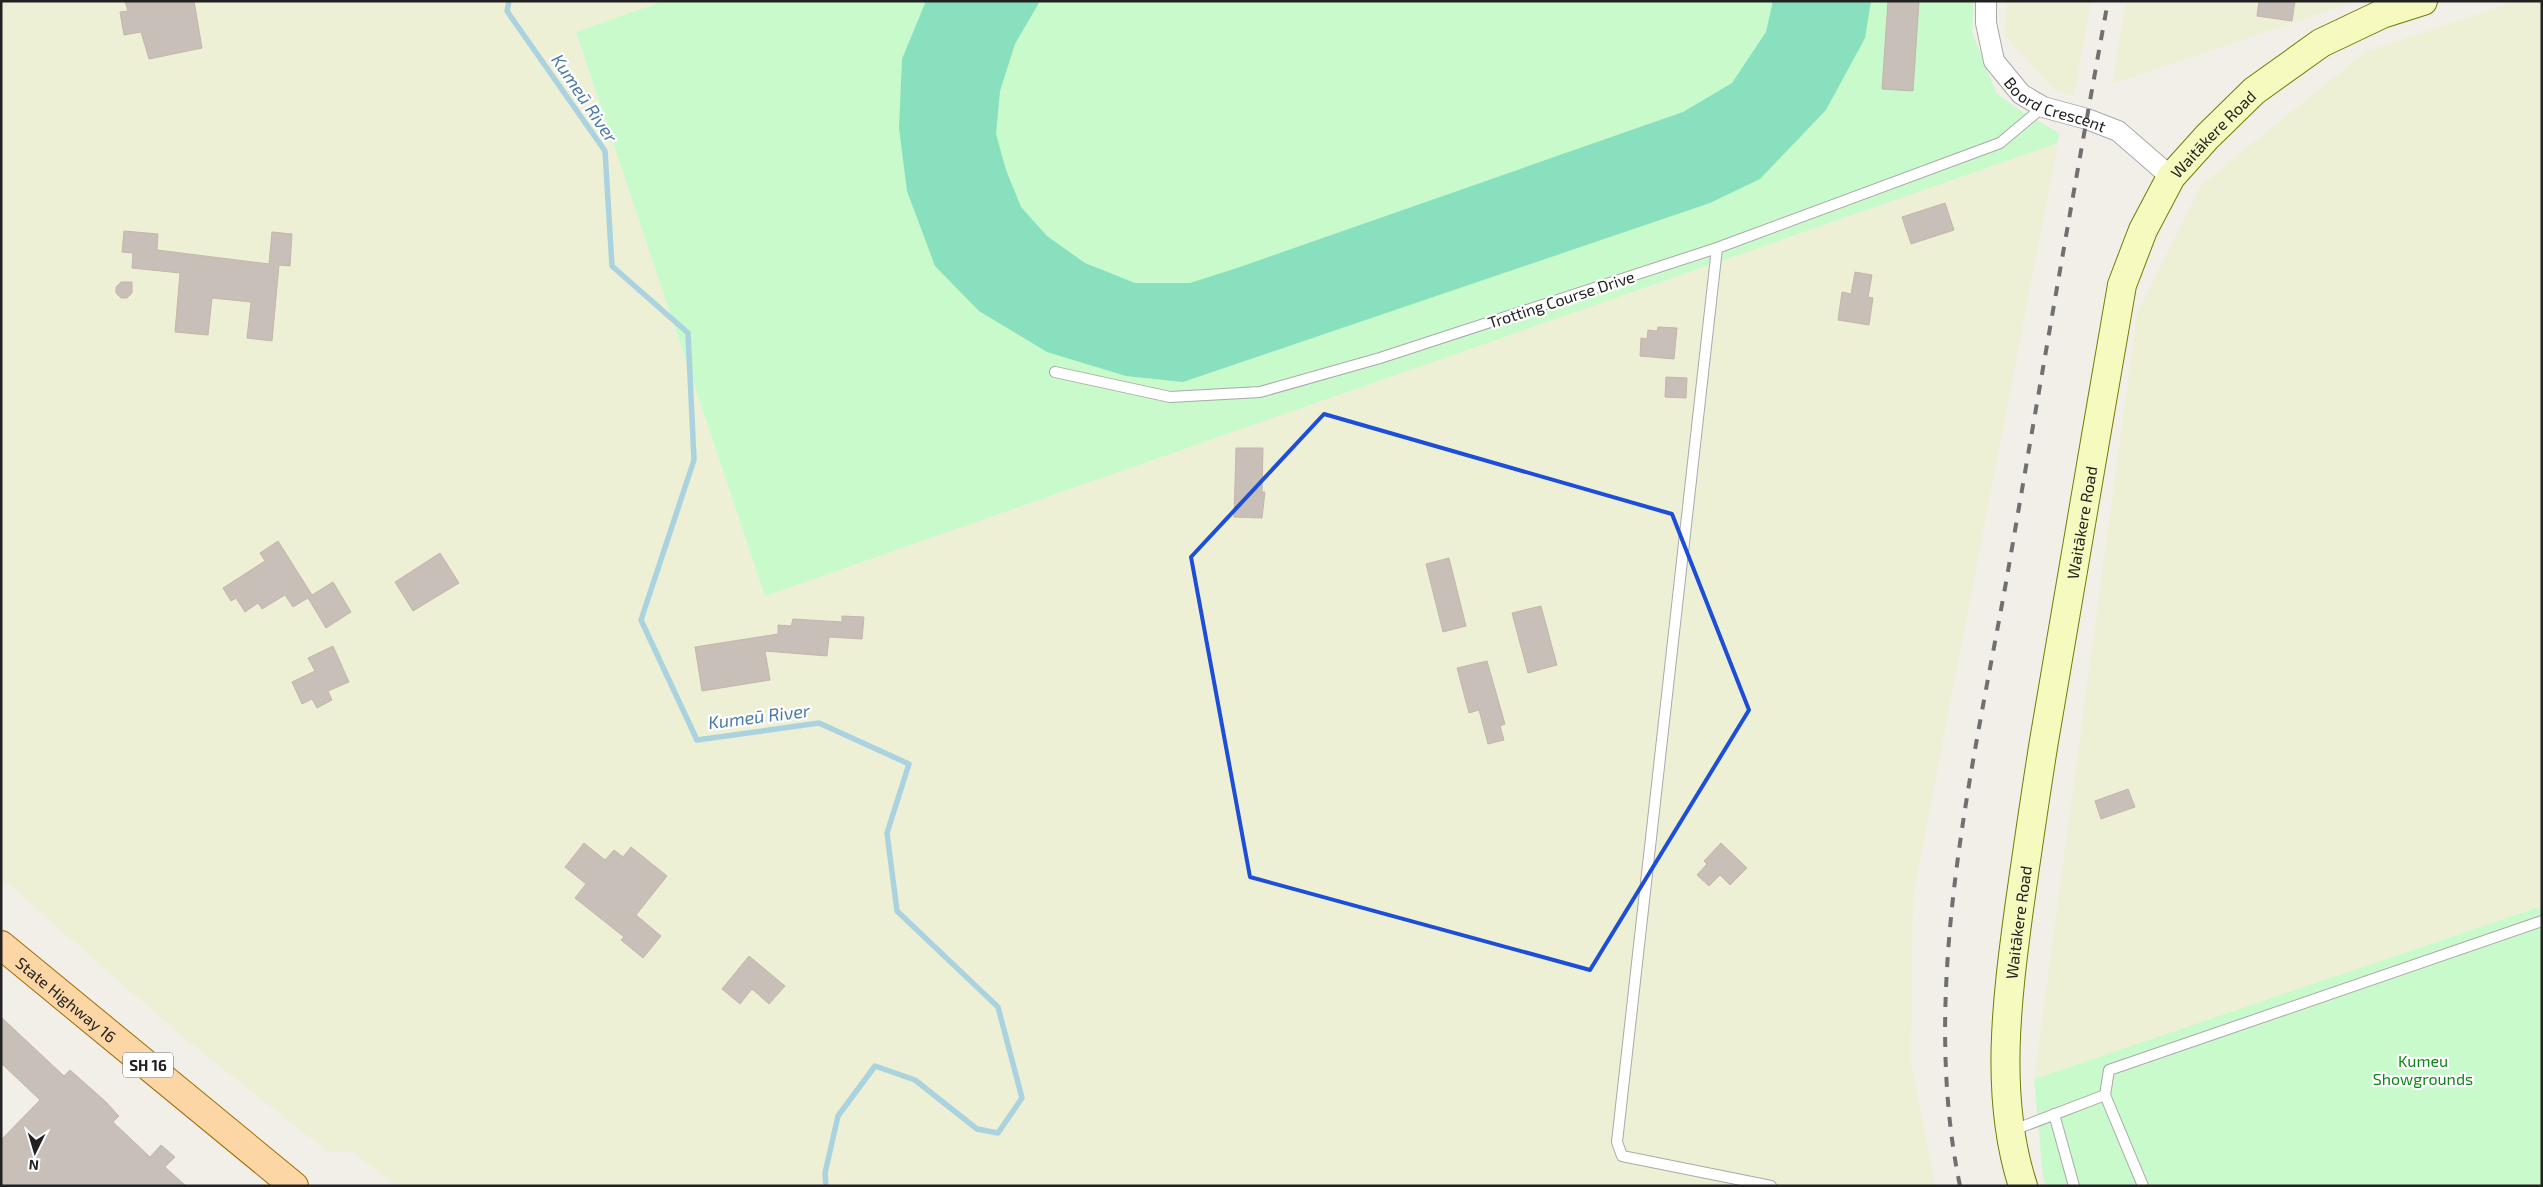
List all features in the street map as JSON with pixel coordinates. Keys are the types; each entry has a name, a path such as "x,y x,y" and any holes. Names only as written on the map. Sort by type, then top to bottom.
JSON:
{"main road":[{"name":"State Highway 16","path":"1,945 294,1186"}],"street":[{"name":"Boord Crescent","path":"1986,1 1986,24 1994,61 2021,94 2043,107 2087,119 2118,131 2171,177"},
{"name":"Waitākere Road","path":"2023,1186 2010,1131 2006,1041 2013,959 2032,812 2063,621 2122,285 2143,230 2171,177 2207,137 2254,91 2320,42 2382,14 2423,1"}],"lane":[{"name":"Trotting Course Drive","path":"1055,372 1170,397 1260,392 1380,358 1717,248 2000,143 2043,107"},
{"path":"1717,248 1617,1142 1622,1156 1771,1186"},
{"path":"2143,1186 2105,1095 2109,1070 2542,921"},
{"path":"2010,1131 2105,1095"},
{"path":"2054,1114 2074,1186"}],"highlighted area":[{"path":"1324,414 1672,514 1749,710 1590,970 1250,877 1191,557"}],"green space":[{"path":"1,1 664,1 576,33 765,596 2058,143 1913,897 1911,1061 1935,1186 397,1186 353,1152 328,1152 184,1038 1,878"},
{"path":"664,1 1974,1 1972,32 1996,93 2018,109 2059,133 2058,143 765,596 576,32"},
{"path":"926,1 1040,1 1015,44 1000,91 996,134 1006,170 1021,207 1047,236 1085,263 1135,283 1190,283 1683,112 1732,83 1766,32 1773,1 1871,1 1865,38 1826,110 1760,179 1710,203 1183,382 1126,376 1047,352 979,311 935,266 907,191 899,128 902,59"},
{"path":"2007,1 2091,1 2074,96 2054,90 2005,36"},
{"path":"2126,1 2357,1 2112,84"},
{"path":"2517,1 2542,1 2542,906 2034,1079 2137,313 2201,185 2365,52"},
{"name":"Kumeu Showgrounds","path":"2542,906 2542,1186 2046,1186 2043,1177 2034,1079"}],"building":[{"path":"125,1 194,1 202,48 149,59 141,32 124,35 120,12 128,11"},
{"path":"1888,1 1919,1 1913,91 1882,89"},
{"path":"2259,1 2295,1 2292,21 2257,16"},
{"path":"1945,203 1954,230 1911,244 1902,217"},
{"path":"124,231 158,234 157,250 269,264 272,232 292,234 290,266 279,265 272,341 247,338 251,302 212,298 208,335 175,332 180,273 132,268 133,253 122,252"},
{"path":"1855,272 1872,275 1868,297 1873,298 1869,325 1838,320 1842,292 1851,294"},
{"path":"121,282 132,282 132,293 127,298 121,298 116,293 116,287"},
{"path":"1658,327 1677,328 1674,359 1640,356 1641,338 1647,339 1648,330 1657,331"},
{"path":"1666,377 1687,378 1686,398 1665,397"},
{"path":"1236,448 1263,448 1262,492 1265,492 1262,518 1234,517"},
{"path":"278,541 312,595 333,582 351,612 326,628 308,598 293,607 285,595 262,609 258,603 245,612 236,598 231,601 223,588 265,561 260,553"},
{"path":"440,553 459,583 413,611 395,582"},
{"path":"1449,558 1466,626 1443,632 1426,564"},
{"path":"1541,606 1557,665 1528,673 1512,613"},
{"path":"842,616 864,617 862,639 829,637 827,656 765,651 770,680 702,691 695,647 778,634 778,625 791,626 793,619 842,622"},
{"path":"333,646 349,682 328,691 332,700 317,708 312,699 302,704 292,682 315,671 308,658"},
{"path":"1487,661 1505,724 1500,726 1504,740 1488,744 1479,710 1469,713 1457,668"},
{"path":"2128,789 2135,807 2101,819 2095,801"},
{"path":"584,843 605,860 614,850 623,857 631,847 667,876 636,915 661,936 643,958 621,940 624,937 575,898 586,884 565,867"},
{"path":"1721,843 1747,868 1730,885 1720,875 1709,886 1697,875 1707,864 1704,861"},
{"path":"749,956 785,986 769,1004 752,989 740,1004 722,989"},
{"path":"1,1017 64,1076 70,1070 105,1101 119,1116 113,1122 150,1157 161,1145 175,1157 165,1167 186,1186 1,1186 1,1140 40,1100 1,1063"}],"waterway":[{"name":"Kumeū River","path":"509,1 507,11 605,151 612,266 688,333 694,460 641,620 697,740 819,723 909,764 887,833 897,911 998,1007 1022,1098 998,1133 977,1129 915,1080 875,1066 838,1116 825,1173 826,1186"}],"railway":[{"path":"1960,1186 1949,1111 1945,1035 1948,958 1955,881 1979,727 2108,1"}]}
